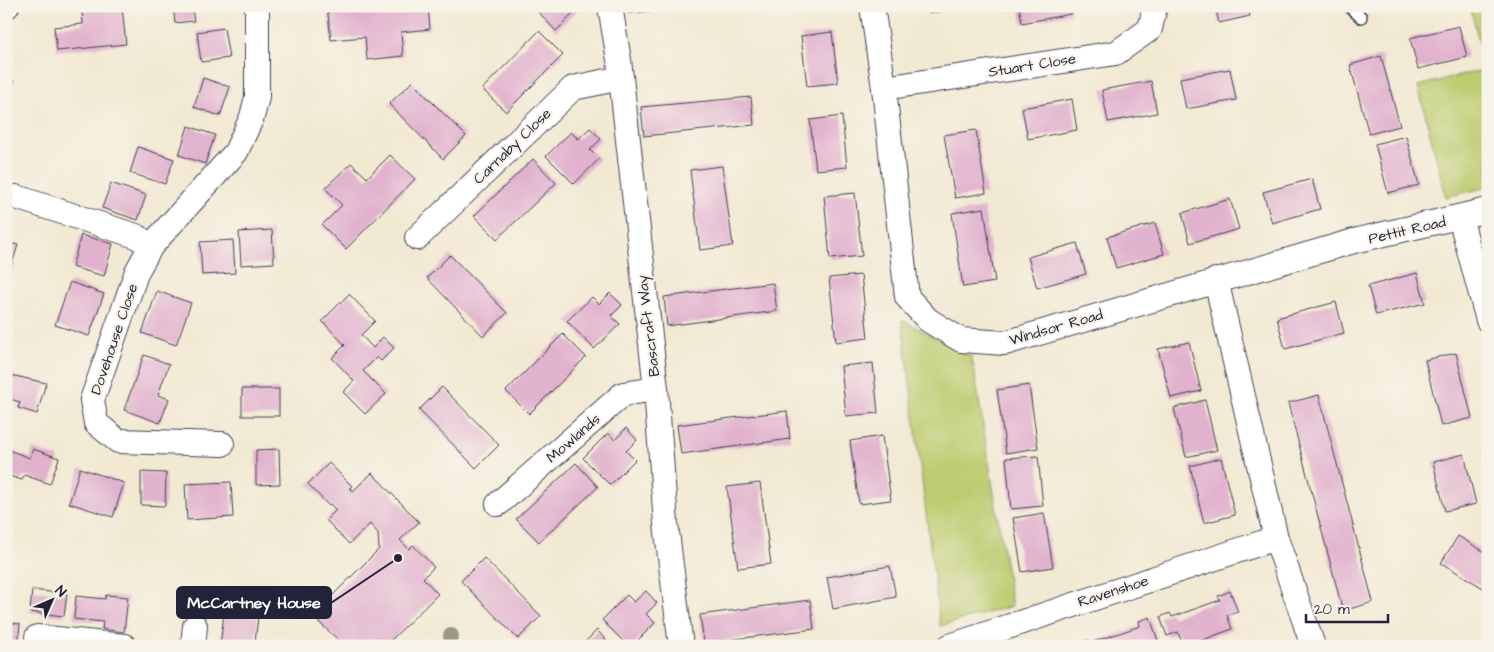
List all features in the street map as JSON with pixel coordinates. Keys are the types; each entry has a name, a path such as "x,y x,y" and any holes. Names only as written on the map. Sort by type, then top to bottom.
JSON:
{"street":[{"name":"Dovehouse Close","path":"222,444 118,441 96,423 92,400 137,271 151,246 236,152 252,117 257,97 257,6"},
{"name":"Bascraft Way","path":"610,6 621,78 656,389 666,524 681,646"},
{"name":"Windsor Road","path":"872,6 884,88 907,297 928,320 961,340 1005,342 1354,241"},
{"name":"Stuart Close","path":"884,88 1116,53 1150,29 1156,6"},
{"name":"Carnaby Close","path":"417,238 573,88 621,78"},
{"path":"16,197 136,236 151,246"},
{"name":"Pettit Road","path":"1354,241 1488,210"},
{"name":"Pettit Road","path":"1460,218 1488,320"},
{"path":"1216,280 1276,538 1313,646"},
{"name":"Mowlands","path":"498,504 623,394 656,389"},
{"name":"Ravenshoe","path":"950,646 1276,538"},
{"path":"37,637 124,646"}],"lane":[{"path":"1350,6 1360,16"}],"green space":[{"path":"1470,6 1488,6 1488,187 1446,197 1418,86 1486,69"},
{"path":"902,320 972,357 1012,606 940,626"}],"building":[{"path":"173,6 200,7 192,8 194,21 175,23"},
{"path":"327,6 428,6 430,29 401,32 403,56 367,60 365,37 331,40"},
{"path":"533,6 581,6 556,31"},
{"path":"628,6 686,6 687,8 629,13"},
{"path":"928,6 961,6 961,8 929,13"},
{"path":"1019,6 1070,6 1071,14 1022,23"},
{"path":"1215,6 1248,6 1250,16 1219,23"},
{"path":"122,7 126,44 57,51 54,27 83,24 82,11"},
{"path":"1459,26 1467,57 1418,69 1410,38"},
{"path":"224,28 229,58 201,62 197,32"},
{"path":"539,31 563,55 506,112 482,89"},
{"path":"832,32 838,83 807,86 801,36"},
{"path":"1381,56 1400,126 1369,134 1350,65"},
{"path":"6,67 14,83 6,86"},
{"path":"1230,69 1236,100 1186,109 1180,78"},
{"path":"203,78 230,87 220,116 194,107"},
{"path":"1151,81 1157,113 1108,122 1102,90"},
{"path":"412,82 466,136 443,159 389,104"},
{"path":"751,97 754,125 644,136 641,107"},
{"path":"1072,99 1077,130 1028,139 1022,108"},
{"path":"842,116 847,167 816,170 810,120"},
{"path":"188,126 215,135 205,164 179,155"},
{"path":"590,128 601,139 590,150 599,159 574,184 546,156 571,132 578,139"},
{"path":"976,130 986,193 955,198 944,135"},
{"path":"1406,136 1419,185 1388,193 1375,144"},
{"path":"138,147 174,159 165,184 130,173"},
{"path":"390,155 415,179 346,249 322,225 342,205 325,188 351,163 367,178"},
{"path":"533,159 556,183 497,239 474,216"},
{"path":"722,166 733,246 700,250 690,170"},
{"path":"1312,179 1320,209 1272,223 1263,192"},
{"path":"111,183 146,195 138,220 102,208"},
{"path":"855,193 862,256 830,259 824,196"},
{"path":"1230,199 1239,229 1190,243 1182,213"},
{"path":"984,208 995,282 963,287 952,213"},
{"path":"1155,223 1164,254 1116,268 1107,237"},
{"path":"272,230 274,263 241,265 239,232"},
{"path":"81,235 113,244 104,276 72,267"},
{"path":"233,240 235,273 202,275 200,242"},
{"path":"6,242 18,245 7,279 6,279"},
{"path":"1077,243 1086,274 1037,288 1028,257"},
{"path":"450,255 507,313 483,336 427,278"},
{"path":"1417,273 1425,303 1376,315 1368,286"},
{"path":"861,275 868,338 836,342 829,278"},
{"path":"70,282 104,294 89,336 55,325"},
{"path":"773,283 777,311 667,326 664,297"},
{"path":"157,291 191,303 176,345 142,333"},
{"path":"610,293 622,305 611,316 620,324 594,349 567,321 592,297 599,304"},
{"path":"349,294 375,321 361,335 373,348 383,337 394,348 381,361 377,357 363,371 386,394 365,414 343,392 354,381 332,358 345,345 322,321"},
{"path":"1336,302 1344,333 1285,349 1277,318"},
{"path":"563,334 586,357 529,414 506,391"},
{"path":"1189,342 1201,391 1171,398 1158,349"},
{"path":"1456,353 1472,418 1441,426 1425,360"},
{"path":"144,355 169,364 158,395 169,399 160,423 124,410"},
{"path":"873,363 878,413 846,416 841,366"},
{"path":"6,374 46,383 37,414 18,408 20,402 6,398"},
{"path":"1029,385 1038,448 1006,453 997,390"},
{"path":"442,387 499,445 476,468 419,410"},
{"path":"242,389 279,389 279,416 242,416"},
{"path":"1319,395 1373,602 1343,611 1288,403"},
{"path":"1205,400 1217,450 1186,457 1174,408"},
{"path":"787,411 790,439 681,454 677,425"},
{"path":"626,428 637,440 626,451 635,460 610,485 583,458 608,433 615,440"},
{"path":"882,436 891,500 859,504 850,441"},
{"path":"6,449 30,458 33,449 59,458 50,484 24,475 22,480 6,475"},
{"path":"279,449 280,484 256,485 256,450"},
{"path":"1464,454 1476,504 1445,511 1433,462"},
{"path":"1038,456 1043,506 1011,509 1006,458"},
{"path":"1221,458 1235,515 1204,523 1190,466"},
{"path":"329,463 352,486 350,488 353,491 372,473 419,522 400,540 409,549 413,545 434,567 423,578 438,594 385,646 341,646 343,644 312,616 379,549 378,533 370,524 349,544 326,520 336,510 330,504 328,505 308,484"},
{"path":"576,463 598,487 539,542 516,519"},
{"path":"80,468 124,483 113,517 69,503"},
{"path":"141,472 166,473 165,506 141,505"},
{"path":"231,482 233,517 187,520 185,484"},
{"path":"760,483 771,564 738,568 727,487"},
{"path":"1044,513 1053,567 1022,572 1013,518"},
{"path":"1458,536 1488,554 1488,584 1485,589 1441,563"},
{"path":"484,558 541,616 518,639 461,581"},
{"path":"890,566 896,597 833,609 827,577"},
{"path":"32,590 67,594 64,616 30,612"},
{"path":"646,591 657,603 646,614 655,623 632,646 628,646 602,620 627,595 634,602"},
{"path":"1230,591 1238,612 1227,615 1232,629 1187,646 1183,646 1178,632 1167,636 1160,617 1170,613 1172,617 1220,600 1218,596"},
{"path":"106,595 128,597 124,632 102,629 103,622 74,619 76,596 105,599"},
{"path":"810,600 814,629 704,643 700,615"},
{"path":"224,613 258,617 255,642 246,641 245,646 220,646"},
{"path":"1150,617 1158,641 1149,646 1080,646 1079,643 1089,640 1090,643 1140,626 1139,621"},
{"path":"6,622 20,624 18,646 6,646"},
{"path":"597,630 611,646 581,646"}],"place":[{"name":"McCartney House","path":"398,558"}]}
